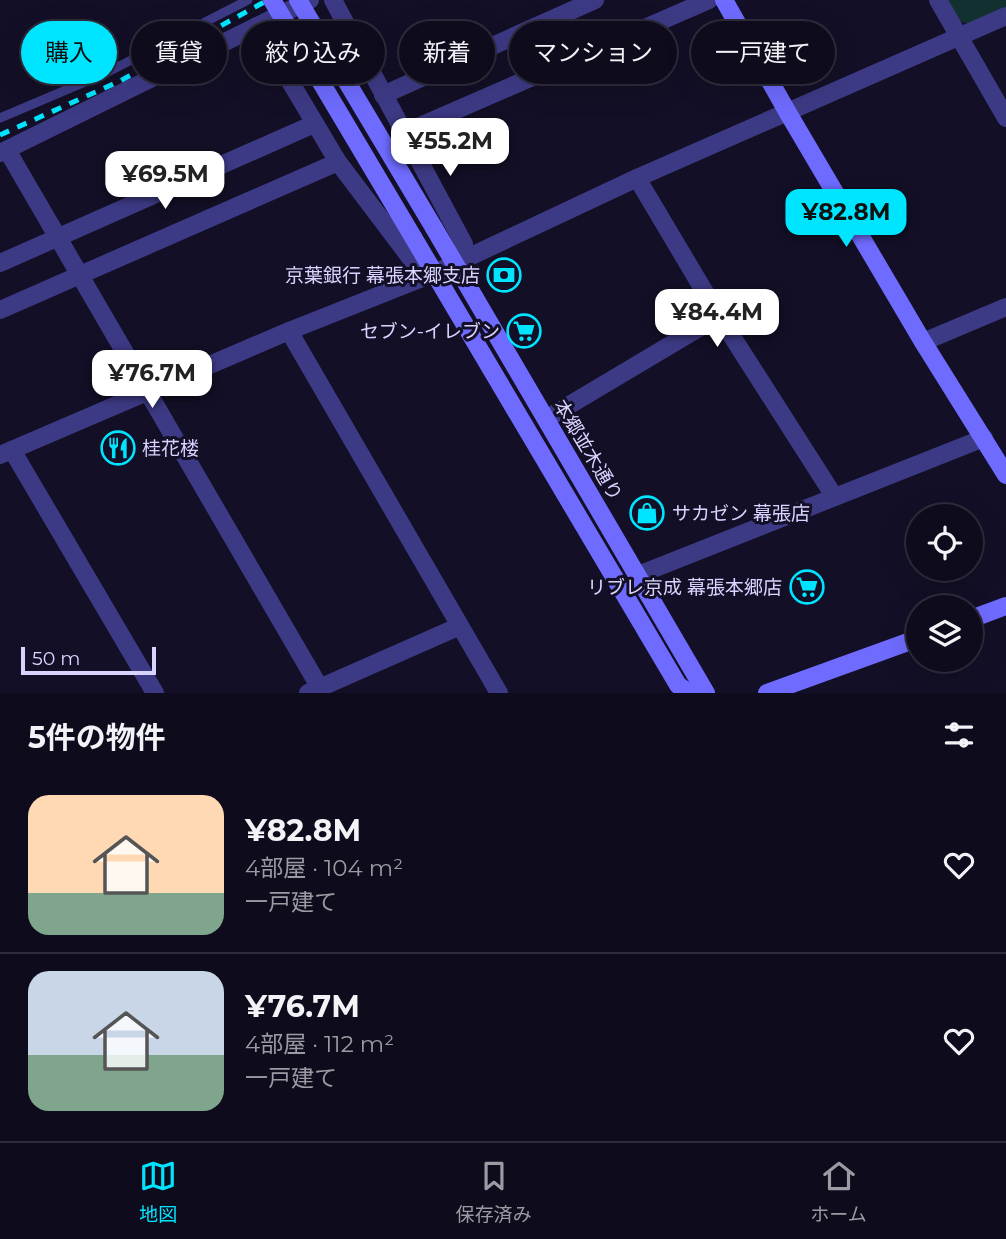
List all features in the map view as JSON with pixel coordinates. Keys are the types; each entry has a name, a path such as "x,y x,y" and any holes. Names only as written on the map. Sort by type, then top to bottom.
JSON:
{"street":[{"path":"272,0 678,685 689,693"},
{"name":"本郷並木通り","path":"298,0 706,693"},
{"path":"267,21 310,0"},
{"path":"333,0 464,244 454,264"},
{"path":"383,95 595,0"},
{"path":"404,133 709,0"},
{"path":"724,0 923,342 1006,475"},
{"path":"938,0 1006,118"},
{"path":"155,693 6,452 289,331 435,273 638,178 1006,16"},
{"path":"241,34 4,151 58,237 147,391 314,690 460,626"},
{"path":"291,84 338,162 412,260 435,273"},
{"path":"0,263 314,124"},
{"path":"0,310 338,162"},
{"path":"638,178 719,316 834,496"},
{"path":"923,342 1006,307"},
{"path":"546,419 719,316"},
{"path":"289,331 499,693"},
{"path":"638,575 984,438"},
{"path":"983,615 1006,606"},
{"path":"767,693 906,643"}],"lane":[{"path":"0,118 106,73 248,0"}],"green space":[{"path":"946,0 1006,0 1006,9 970,24 958,21"}],"railway":[{"path":"0,135 120,81 268,0"}],"place":[{"name":"京葉銀行 幕張本郷支店","path":"504,275"},
{"name":"セブン-イレブン","path":"524,331"},
{"name":"桂花楼","path":"118,448"},
{"name":"サカゼン 幕張店","path":"647,513"},
{"name":"リブレ京成 幕張本郷店","path":"807,587"}]}
